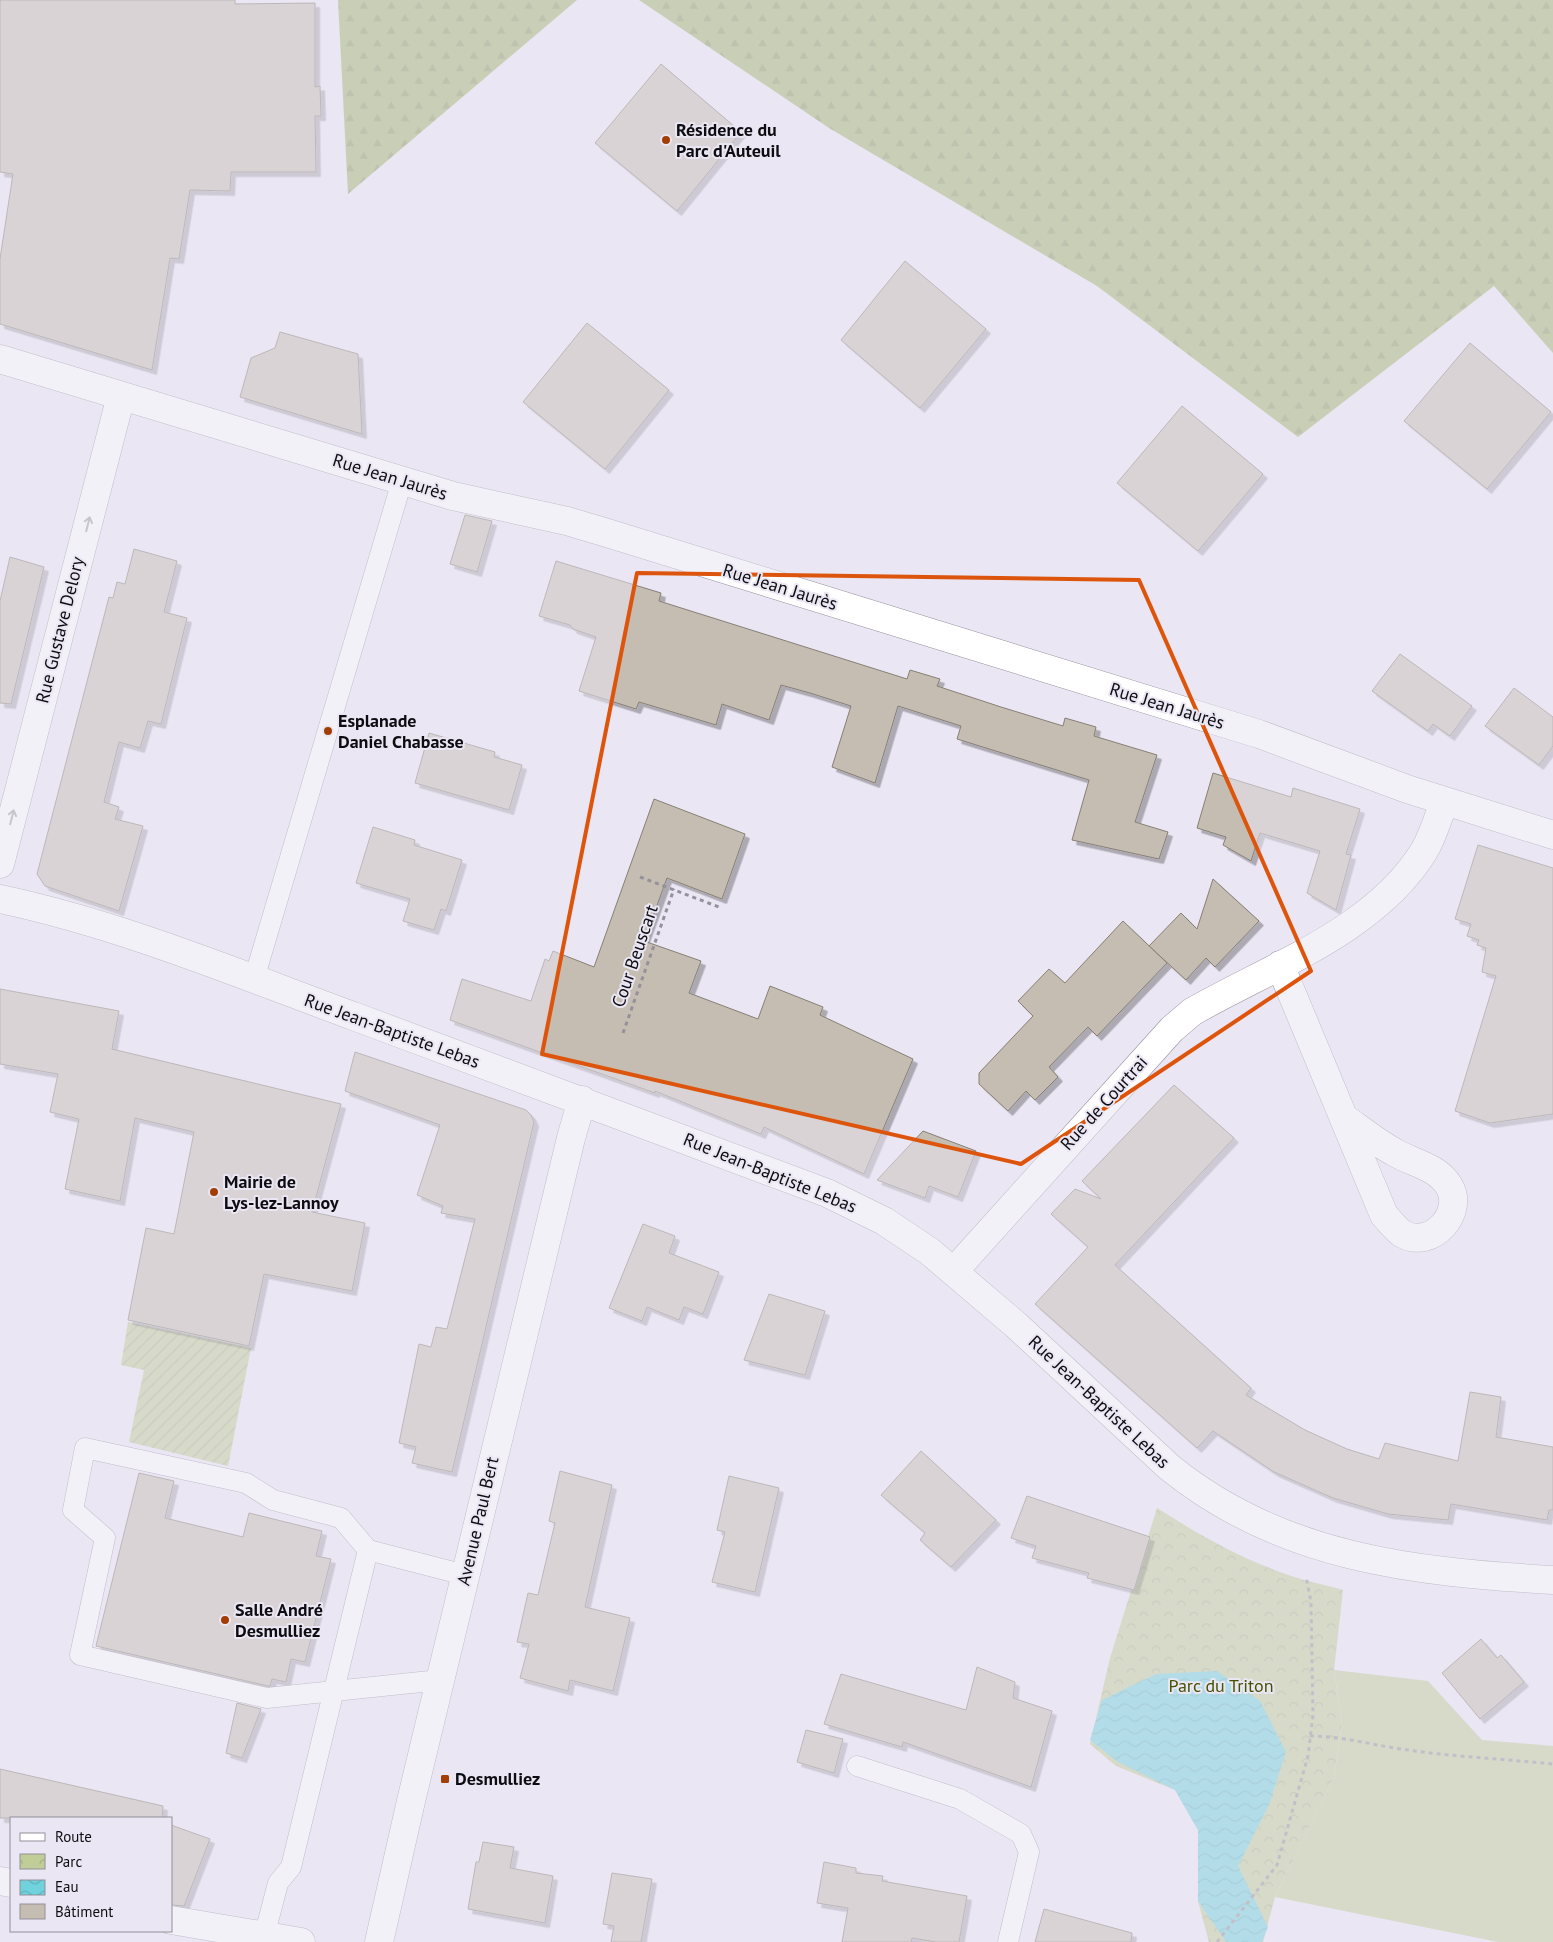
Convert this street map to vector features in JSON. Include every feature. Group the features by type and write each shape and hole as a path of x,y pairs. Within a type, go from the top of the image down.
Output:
{"street":[{"name":"Rue Jean Jaurès","path":"0,358 120,396 485,505 567,522 604,532 1259,734 1444,802 1553,835"},
{"name":"Rue Gustave Delory","path":"0,864 120,396"},
{"name":"Rue de Courtrai","path":"954,1271 1172,1029 1192,1012 1344,929 1395,888 1425,850 1444,802"},
{"name":"Rue Jean-Baptiste Lebas","path":"0,899 116,930 254,979 827,1193 876,1217 908,1236 954,1271 1191,1485 1230,1509 1298,1539 1352,1556 1409,1567 1553,1580"},
{"path":"1280,965 1343,1117 1384,1215 1403,1234 1418,1239 1438,1231 1452,1210 1454,1202 1452,1191 1442,1178 1425,1166 1394,1153 1343,1117"},
{"name":"Avenue Paul Bert","path":"378,1942 568,1147 582,1100"},
{"path":"172,1920 301,1942"}],"lane":[{"path":"254,979 402,481"},
{"path":"440,1680 267,1698 80,1655 105,1538 73,1510 85,1448 246,1483 273,1500 341,1518 368,1550 465,1575"},
{"path":"264,1937 278,1883 291,1867 368,1550"},
{"path":"857,1766 960,1799 1021,1834 1029,1852 1008,1942"}],"path":[{"name":"Cour Beuscart","path":"640,877 719,907"},
{"name":"Cour Beuscart","path":"623,1033 674,889"},
{"path":"1217,1942 1277,1865 1308,1756 1313,1715 1311,1602 1298,1539"},
{"path":"1310,1736 1331,1736 1378,1746 1432,1753 1553,1764"}],"highlighted area":[{"path":"637,573 1139,580 1311,971 1021,1164 542,1054"}],"green space":[{"path":"338,0 577,0 348,194"},
{"path":"639,0 1553,0 1553,353 1494,286 1298,437 1097,286 829,128"},
{"path":"128,1322 251,1348 228,1466 129,1442 144,1370 121,1365"},
{"name":"Parc du Triton","path":"1157,1508 1201,1535 1248,1559 1303,1580 1343,1590 1334,1670 1342,1724 1334,1777 1275,1897 1263,1942 1209,1942 1198,1901 1198,1830 1175,1790 1116,1766 1090,1744 1110,1658"},
{"path":"1334,1670 1428,1681 1482,1740 1553,1746 1553,1942 1498,1942 1275,1897 1334,1777 1342,1724"}],"water":[{"path":"1217,1671 1260,1701 1286,1752 1269,1805 1238,1866 1268,1927 1262,1942 1226,1942 1198,1901 1198,1830 1175,1790 1118,1762 1090,1740 1102,1700 1156,1674"}],"building":[{"path":"0,0 235,0 235,4 315,3 315,87 320,86 321,116 315,116 316,172 231,172 230,191 190,190 179,259 170,258 152,370 0,324 0,259 13,174 0,172"},
{"name":"Résidence du Parc d'Auteuil","path":"661,64 741,132 677,211 595,143"},
{"path":"905,261 986,329 920,408 841,340"},
{"path":"587,323 669,390 605,469 523,402"},
{"path":"280,332 358,354 362,434 240,397 251,358 275,348"},
{"path":"1470,343 1551,412 1487,489 1404,421"},
{"path":"1182,406 1263,474 1198,551 1117,483"},
{"path":"465,515 492,521 477,572 450,564"},
{"path":"134,549 177,561 164,612 187,618 161,724 148,721 140,748 119,742 104,802 119,807 115,819 143,826 119,911 45,886 37,874 109,597 113,598 117,582 125,584"},
{"path":"10,557 44,567 11,704 0,703 0,601"},
{"path":"556,561 661,593 659,601 907,679 910,670 940,679 937,686 1063,726 1065,718 1096,727 1094,736 1157,755 1135,822 1168,832 1159,859 1072,840 1089,780 957,739 961,726 898,706 875,783 832,767 851,706 810,693 781,685 769,720 722,704 716,725 639,702 636,709 579,691 596,637 573,629 570,625 539,616"},
{"path":"1400,654 1472,706 1450,736 1433,724 1428,731 1372,691"},
{"path":"1514,688 1553,717 1553,746 1539,765 1485,726"},
{"path":"429,733 495,752 494,757 522,765 509,810 415,783"},
{"path":"1213,773 1291,797 1293,788 1360,809 1346,854 1351,855 1336,910 1307,893 1320,851 1260,833 1251,861 1223,845 1226,837 1197,828"},
{"path":"654,799 745,834 722,899 667,878 644,941 701,961 689,993 758,1019 770,986 823,1007 820,1015 913,1059 864,1174 764,1127 761,1134 655,1091 655,1093 450,1020 462,979 531,1001 545,959 549,961 553,951 594,967"},
{"path":"373,827 415,840 414,845 462,860 446,911 441,909 434,930 403,921 410,899 356,883"},
{"path":"1478,845 1553,868 1553,1114 1490,1123 1455,1111 1496,976 1482,972 1486,948 1477,945 1479,940 1467,936 1471,924 1455,919"},
{"path":"1213,879 1259,921 1215,967 1206,958 1186,980 1149,946 1181,913 1197,929"},
{"path":"1123,921 1167,963 1097,1036 1088,1027 1049,1067 1058,1077 1035,1100 1026,1091 1008,1111 979,1084 979,1073 1033,1016 1018,1001 1049,969 1065,983"},
{"path":"0,989 119,1011 112,1049 341,1104 312,1212 365,1223 352,1291 264,1274 249,1346 128,1320 146,1228 174,1234 194,1132 135,1118 120,1201 65,1189 79,1119 50,1112 58,1074 0,1064"},
{"path":"355,1052 526,1110 534,1122 452,1472 412,1463 416,1447 399,1443 419,1344 431,1347 436,1327 447,1329 475,1219 441,1213 443,1206 417,1195 440,1125 345,1091"},
{"path":"1174,1085 1234,1138 1115,1265 1251,1388 1246,1395 1305,1430 1347,1449 1379,1459 1385,1443 1458,1461 1470,1392 1501,1397 1496,1437 1553,1447 1553,1510 1549,1510 1547,1520 1451,1504 1448,1520 1388,1514 1333,1498 1274,1472 1213,1431 1197,1448 1035,1304 1088,1247 1051,1214 1075,1189 1101,1199 1082,1181"},
{"path":"923,1131 976,1151 958,1197 929,1186 925,1198 877,1180"},
{"path":"643,1224 675,1236 669,1253 719,1272 703,1314 684,1307 679,1320 647,1307 642,1321 609,1308"},
{"path":"769,1294 825,1311 805,1375 744,1360"},
{"path":"921,1451 996,1520 951,1567 920,1540 925,1533 881,1495"},
{"path":"560,1471 612,1485 585,1607 630,1618 613,1691 570,1680 568,1691 520,1678 529,1644 517,1642 528,1593 538,1595 555,1523 549,1521"},
{"path":"139,1473 174,1481 165,1518 243,1537 249,1513 322,1531 316,1556 331,1559 305,1662 291,1659 286,1682 272,1679 270,1686 268,1686 96,1646"},
{"path":"729,1476 779,1488 755,1592 712,1582 725,1532 717,1530"},
{"path":"1027,1496 1150,1537 1134,1590 1087,1578 1089,1573 1032,1558 1036,1546 1011,1538"},
{"path":"1481,1639 1497,1658 1501,1655 1524,1682 1480,1719 1442,1673"},
{"path":"977,1667 1015,1682 1013,1698 1052,1711 1031,1787 903,1742 902,1747 824,1724 841,1674 966,1710"},
{"path":"237,1703 261,1709 242,1758 226,1753"},
{"path":"806,1730 843,1739 834,1773 797,1762"},
{"path":"0,1769 163,1806 162,1817 0,1818"},
{"path":"172,1825 210,1839 184,1906 172,1905"},
{"path":"483,1842 514,1847 510,1868 553,1876 545,1923 468,1909 476,1862 479,1862"},
{"path":"824,1862 856,1868 856,1873 883,1876 882,1881 967,1896 959,1942 936,1942 912,1938 911,1942 842,1942 848,1908 817,1903"},
{"path":"612,1873 652,1879 641,1942 611,1942 614,1926 603,1924"},
{"path":"1044,1909 1132,1933 1131,1942 1035,1942"}],"place":[{"name":"Résidence du Parc d'Auteuil","path":"666,140"},
{"name":"Esplanade Daniel Chabasse","path":"328,731"},
{"name":"Mairie de Lys-lez-Lannoy","path":"214,1192"},
{"name":"Salle André Desmulliez","path":"225,1620"},
{"name":"Desmulliez","path":"445,1779"}]}
